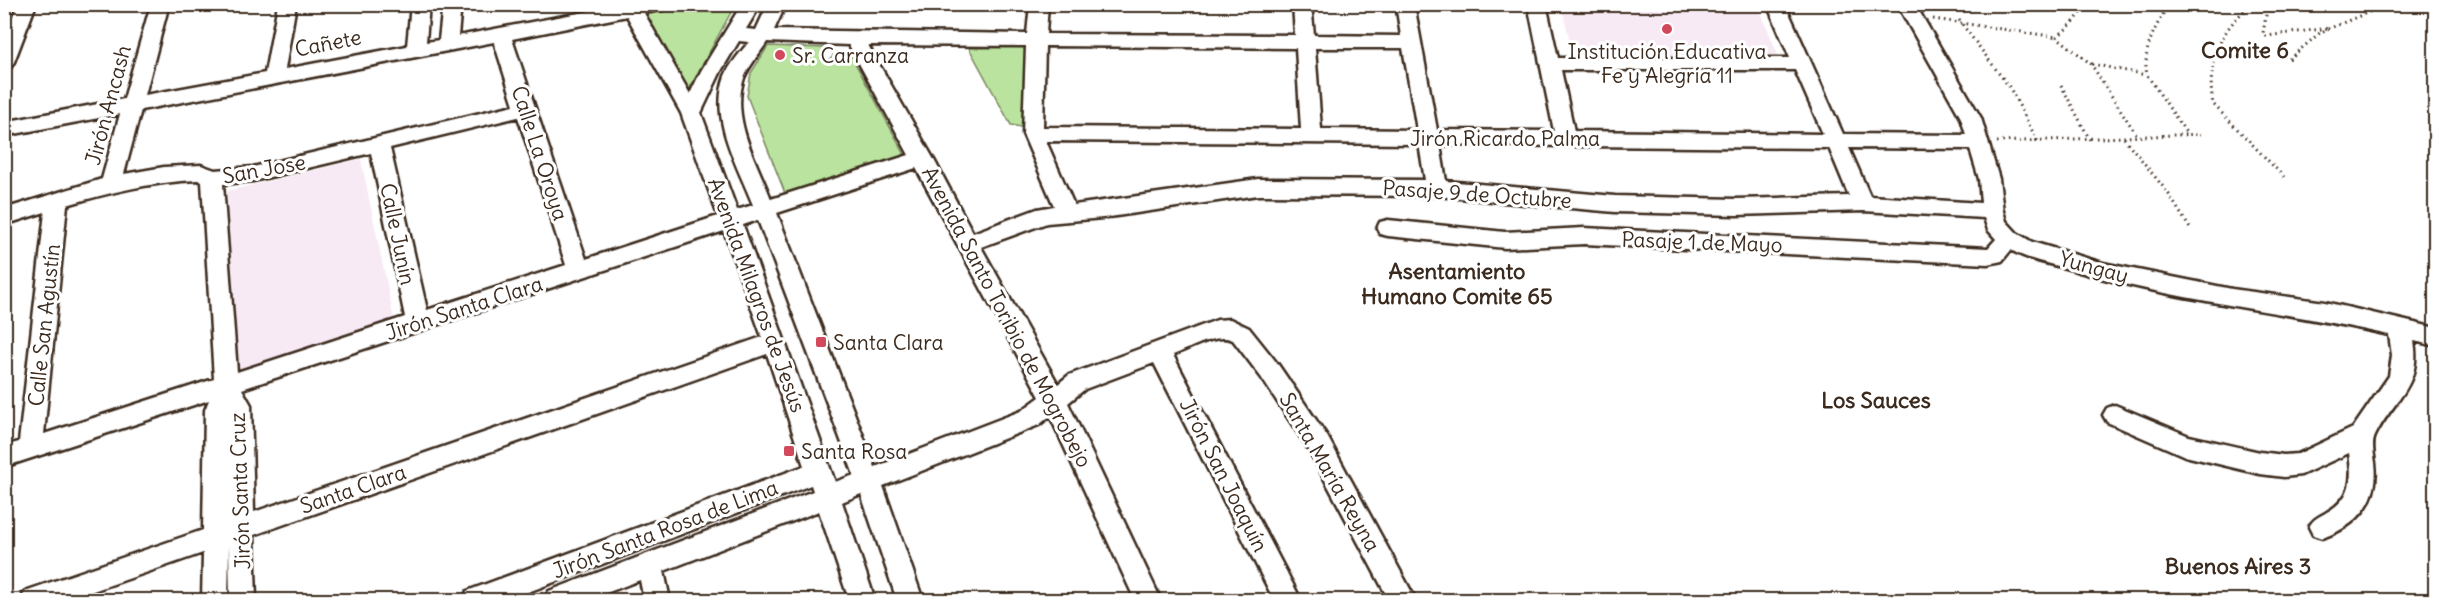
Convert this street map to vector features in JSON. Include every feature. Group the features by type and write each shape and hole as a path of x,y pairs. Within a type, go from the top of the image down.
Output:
{"street":[{"path":"4,62 27,4"},
{"name":"Jirón Ancash","path":"111,184 160,4"},
{"path":"274,78 287,4"},
{"path":"416,51 420,4"},
{"path":"448,45 452,4"},
{"name":"Cañete","path":"4,129 501,35 583,12 633,10 661,4"},
{"path":"696,103 752,4"},
{"path":"762,36 777,4"},
{"path":"1039,4 1033,134 1067,213"},
{"path":"1302,4 1312,137"},
{"path":"1405,4 1437,188"},
{"path":"1537,4 1566,138"},
{"path":"1776,4 1863,204"},
{"name":"Avenida Milagros de Jesús","path":"633,10 696,103 731,222 775,342 862,600"},
{"path":"1910,11 1971,118 1989,178 1992,211 1996,224 2009,239"},
{"name":"Calle La Oroya","path":"501,35 579,271"},
{"path":"735,35 855,39 1412,42"},
{"name":"Avenida Milagros de Jesús","path":"762,36 735,76 730,101 731,121 869,482 910,600"},
{"name":"Avenida Santo Toribio de Mogrobejo","path":"855,39 970,243 1054,399 1149,600"},
{"path":"1550,64 1802,64"},
{"name":"San Jose","path":"4,216 111,184 184,171 201,172 212,178 254,174 525,109"},
{"name":"Jirón Ricardo Palma","path":"1033,134 1978,142"},
{"name":"Calle Junín","path":"379,145 418,323"},
{"name":"Jirón Santa Clara","path":"4,457 923,158"},
{"name":"Jirón Santa Cruz","path":"212,178 227,385 238,405 243,600"},
{"name":"Pasaje 9 de Octubre","path":"970,243 1045,215 1103,210 1191,195 1258,187 1437,188 1616,204 1736,207 1863,204 1992,211"},
{"name":"Calle San Agustín","path":"30,449 57,201"},
{"name":"Pasaje 1 de Mayo","path":"1388,228 1505,240 1584,236 1988,256 1994,255 2009,239"},
{"name":"Yungay","path":"2009,239 2025,248 2103,271 2232,298 2325,311 2436,337"},
{"name":"Santa María Reyna","path":"828,497 1030,418 1077,382 1217,329 1230,328 1241,334 1269,370 1318,443 1403,600"},
{"path":"2322,527 2348,514 2361,497 2364,478 2361,447 2363,435 2384,405 2404,368 2405,350 2399,328"},
{"name":"Santa Clara","path":"34,600 775,342"},
{"name":"Jirón San Joaquín","path":"1159,350 1288,600"},
{"name":"Jirón Santa Cruz","path":"215,600 217,410 227,385"},
{"path":"2115,415 2185,446 2250,462 2284,466 2301,464 2363,435"},
{"name":"Jirón Santa Rosa de Lima","path":"476,600 819,471"},
{"name":"Jirón Santa Rosa de Lima","path":"558,600 828,497"},
{"path":"651,565 657,600"}],"path":[{"path":"2057,37 2073,23 2088,4"},
{"path":"2169,4 2154,31 2144,64 2147,75 2187,135"},
{"path":"2268,4 2263,33 2266,36 2331,28"},
{"path":"2289,59 2315,36 2388,4"},
{"path":"2250,5 2236,16 2220,43 2212,68 2209,90 2213,104 2284,177"},
{"path":"1910,11 2023,33 2057,37 2091,64 2138,137"},
{"path":"1959,20 2010,88 2038,142"},
{"path":"2091,64 2147,75"},
{"path":"2061,85 2090,140"},
{"path":"1978,142 2038,142 2201,134"},
{"path":"2124,138 2168,193 2191,230"}],"shaded area":[{"name":"Institución Educativa Fe y Alegría 11","path":"1561,5 1758,5 1778,55 1573,54"},
{"path":"361,159 394,319 235,375 227,191"}],"green space":[{"path":"698,5 735,5 688,91 645,15"},
{"path":"768,46 825,48 825,61 833,55 849,52 905,155 785,193 747,96 751,73"},
{"path":"1026,47 1025,128 1011,125 969,48"}],"place":[{"name":"Institución Educativa Fe y Alegría 11","path":"1667,29"},
{"name":"Sr. Carranza","path":"780,55"},
{"name":"Santa Clara","path":"821,342"},
{"name":"Santa Rosa","path":"789,451"}],"district":[{"name":"Comite 6","path":"2245,50"},
{"name":"Asentamiento Humano Comite 65","path":"1457,284"},
{"name":"Los Sauces","path":"1876,400"},
{"name":"Buenos Aires 3","path":"2238,566"}]}
